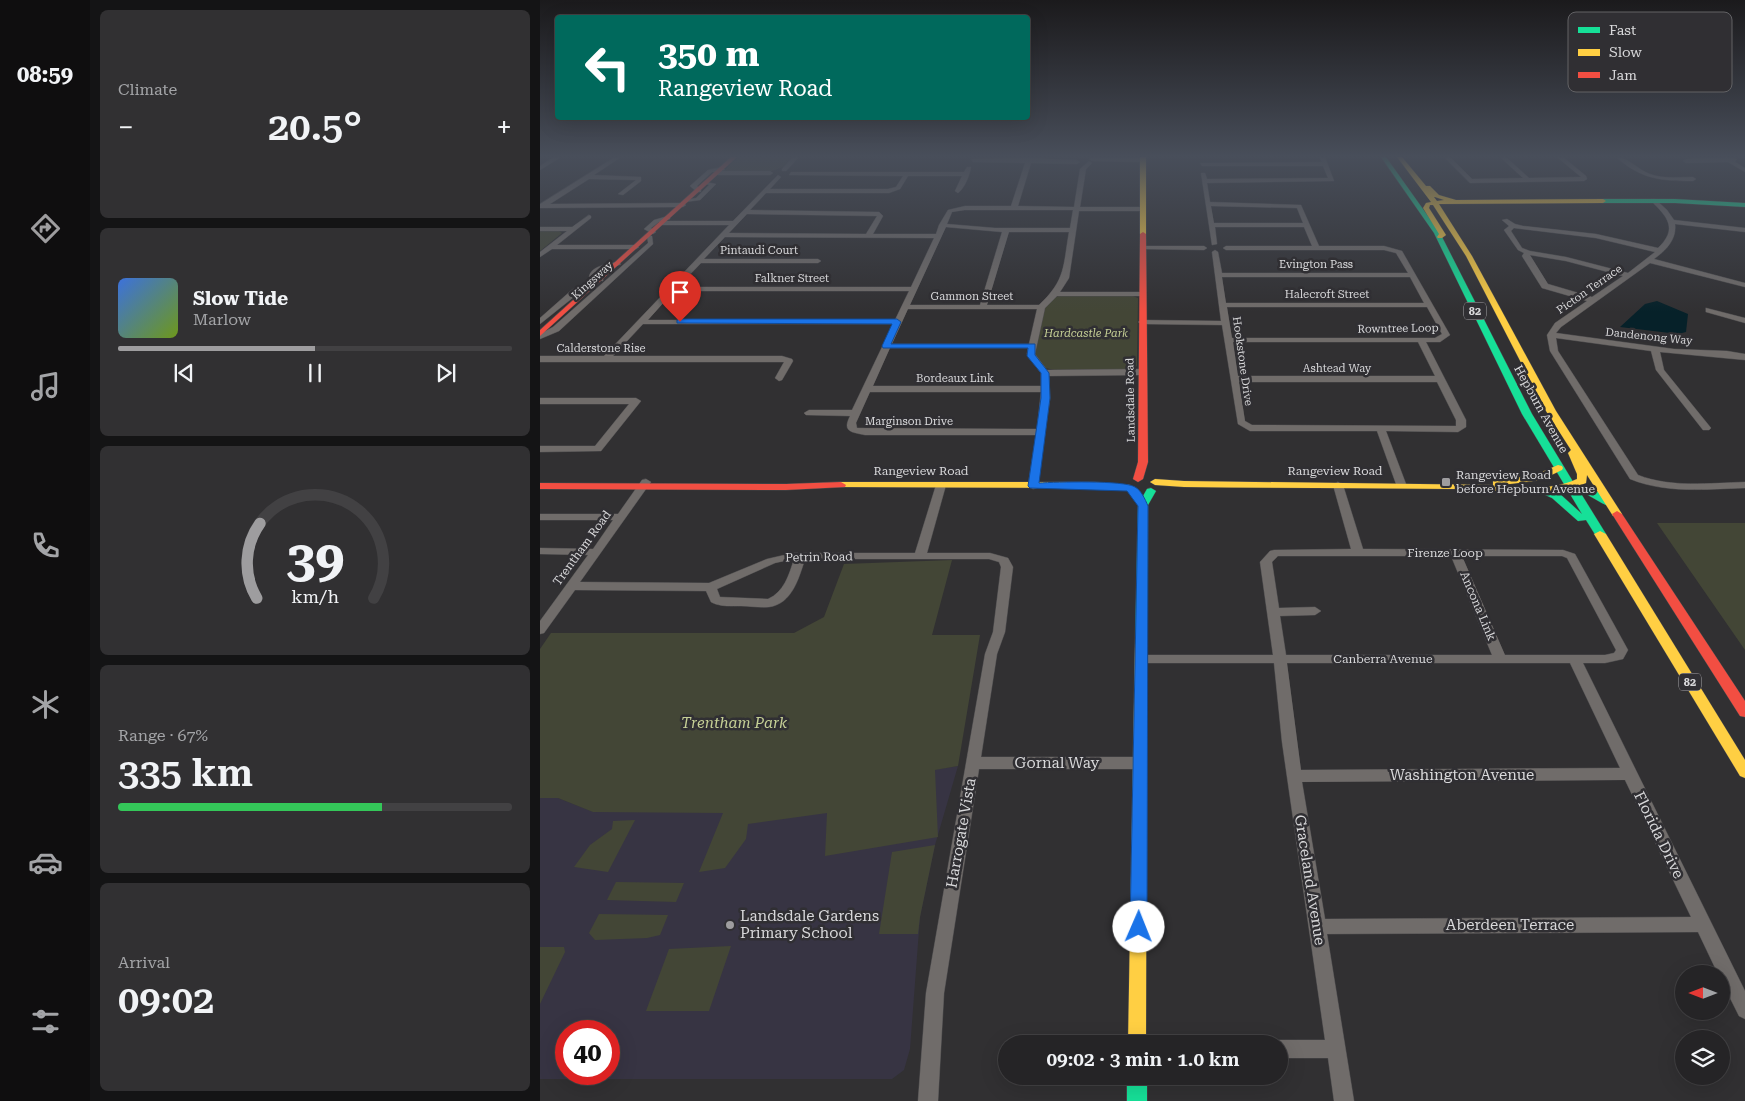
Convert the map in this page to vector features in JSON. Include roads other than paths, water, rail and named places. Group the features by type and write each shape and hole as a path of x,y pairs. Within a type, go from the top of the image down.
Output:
{"street":[{"name":"Kingsway","path":"540,336 679,208"},
{"path":"606,359 748,208"},
{"name":"Marginson Drive","path":"1003,208 954,210 948,212 855,413 851,427 859,432 1041,432"},
{"path":"1033,486 1046,398 1044,389 1045,373 1031,356 1032,346 1041,307 1055,294 1066,275 1076,208"},
{"name":"Marginson Drive","path":"1101,208 1143,209"},
{"name":"Hookstone Drive","path":"1209,208 1241,422 1250,428 1452,430 1461,427 1461,420 1440,379"},
{"path":"1300,208 1316,248"},
{"name":"Hepburn Avenue","path":"1421,208 1440,237 1511,386 1558,468 1745,772"},
{"path":"1426,208 1443,235 1440,237"},
{"name":"Hepburn Avenue","path":"1439,208 1469,256 1535,383 1559,424 1745,712"},
{"path":"1661,208 1671,222 1742,230 1745,237"},
{"name":"Landsdale Road","path":"1143,209 1143,462 1153,486"},
{"path":"745,212 879,214 880,216 869,235"},
{"path":"540,255 588,217"},
{"path":"1505,220 1513,226 1590,232 1660,251"},
{"path":"665,221 734,223"},
{"name":"Picton Terrace","path":"1551,336 1558,325 1660,251 1672,237 1671,222"},
{"path":"942,225 1006,230 1073,230"},
{"path":"1212,225 1307,225"},
{"path":"1513,226 1507,230 1520,248 1528,253 1566,259 1628,275"},
{"path":"540,229 573,229"},
{"path":"983,307 1006,230"},
{"name":"Kingsway","path":"540,336 556,329 651,243 651,234"},
{"path":"723,235 937,236"},
{"path":"550,247 636,247"},
{"path":"1143,248 1215,248"},
{"name":"Rowntree Loop","path":"1215,248 1223,250 1226,248 1395,249 1401,252 1446,335 1441,339 1421,340 1229,340"},
{"path":"1528,253 1527,259 1545,286 1594,300"},
{"path":"1648,260 1745,285"},
{"name":"Pintaudi Court","path":"699,261 818,261"},
{"name":"Evington Pass","path":"1219,275 1413,275"},
{"name":"Kingsway","path":"540,322 577,290 597,283"},
{"name":"Falkner Street","path":"672,289 912,289"},
{"path":"1055,294 1142,294"},
{"name":"Halecroft Street","path":"1223,305 1430,305"},
{"name":"Gammon Street","path":"904,307 1041,307"},
{"path":"1708,310 1745,321"},
{"path":"641,322 897,322"},
{"path":"1142,322 1226,322"},
{"path":"1551,336 1554,352 1634,477 1641,481 1659,485 1745,485"},
{"name":"Dandenong Way","path":"1551,336 1655,349 1745,357"},
{"path":"1421,340 1440,379"},
{"path":"886,346 1032,346"},
{"path":"1655,349 1660,370 1706,428"},
{"name":"Calderstone Rise","path":"540,359 782,359 789,361 779,378"},
{"path":"1045,373 1142,372"},
{"name":"Ashtead Way","path":"1235,379 1440,379"},
{"name":"Bordeaux Link","path":"867,389 1044,389"},
{"path":"540,401 636,401 598,449 540,449"},
{"path":"809,413 855,413"},
{"path":"1559,424 1582,474 1581,482 1569,486"},
{"path":"1381,430 1401,484"},
{"name":"Landsdale Road","path":"1134,484 1143,462"},
{"path":"1491,484 1549,475 1558,468"},
{"name":"Rangeview Road","path":"1153,486 1184,484 1554,483 1591,492 1609,503"},
{"name":"Rangeview Road","path":"540,484 786,487 809,484 1033,486 1134,484"},
{"name":"Trentham Road","path":"542,624 645,484"},
{"path":"1134,484 1143,493 1153,486"},
{"path":"1134,484 1143,506 1137,1035"},
{"name":"Rangeview Road","path":"1491,484 1537,489 1558,489 1569,486"},
{"path":"920,556 941,485"},
{"path":"1338,485 1358,552"},
{"path":"1143,506 1153,486"},
{"path":"1537,489 1548,492 1570,506 1612,554"},
{"path":"540,517 622,517"},
{"path":"540,551 596,552"},
{"name":"Firenze Loop","path":"1279,659 1266,562 1274,553 1563,553 1571,556 1620,642 1622,650"},
{"name":"Ancona Link","path":"1455,553 1500,658"},
{"path":"710,586 715,599 720,602 769,603 776,601 788,589 801,556"},
{"name":"Petrin Road","path":"571,586 710,586 720,584 774,559 801,556 990,556 1004,560 1007,567"},
{"name":"Harrogate Vista","path":"928,1101 935,993 991,654 999,632 1007,567"},
{"path":"1273,612 1315,611"},
{"name":"Canberra Avenue","path":"1142,659 1574,659 1612,658 1618,656 1622,650"},
{"name":"Graceland Avenue","path":"1279,659 1286,700 1289,742 1344,1101"},
{"name":"Florida Drive","path":"1574,659 1745,1010"},
{"name":"Gornal Way","path":"974,764 1140,763"},
{"name":"Washington Avenue","path":"1295,776 1630,774"},
{"name":"Aberdeen Terrace","path":"1318,927 1702,924"},
{"path":"1288,1049 1336,1049"},
{"path":"1137,1085 1137,1101"}],"water":[{"path":"1657,301 1688,314 1686,332 1678,334 1620,327 1645,304"}],"place":[{"name":"Rangeview Road before Hepburn Avenue","path":"1446,482"},
{"name":"Landsdale Gardens Primary School","path":"730,925"}],"park label":[{"name":"Hardcastle Park","path":"1086,333"},
{"name":"Trentham Park","path":"734,723"}]}
